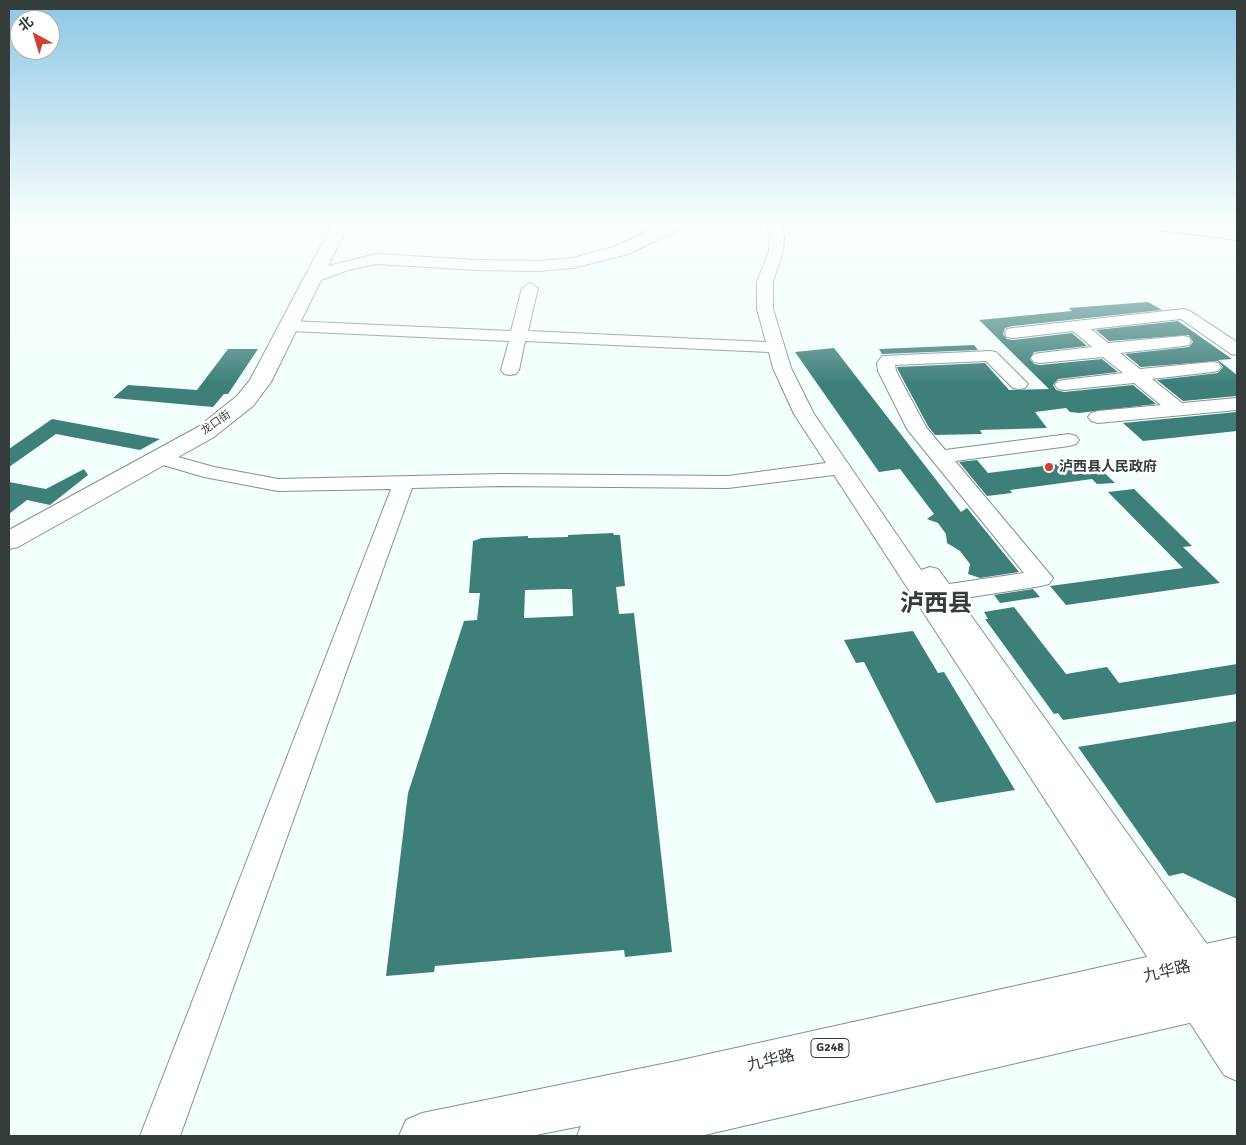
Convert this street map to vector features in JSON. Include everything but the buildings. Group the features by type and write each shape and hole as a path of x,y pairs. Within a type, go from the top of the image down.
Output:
{"main road":[{"name":"龙口街","path":"11,539 206,432 245,401 260,382 290,326 313,277"},
{"name":"九华路","path":"422,1136 677,1083 1215,985"},
{"path":"600,1136 1215,985"}],"street":[{"path":"767,276 764,291 774,347 804,414 839,468 1215,985"},
{"path":"779,276 776,292 782,328 796,368 819,413 834,438 1215,985 1237,1062"},
{"path":"510,370 530,288"},
{"path":"1013,333 1184,314 1237,350"},
{"path":"290,326 774,347"},
{"path":"1076,326 1176,409"},
{"path":"1040,358 1183,342"},
{"path":"1019,384 990,356 888,360 886,368 917,430 940,457 1069,440"},
{"path":"1064,385 1212,367"},
{"path":"1098,417 1237,404"},
{"path":"160,458 210,473 278,484 501,480 728,482 839,468"},
{"path":"160,1136 404,482"}],"lane":[{"path":"940,457 1040,578 942,593"}],"place":[{"name":"泸西县人民政府","path":"1049,467"}],"district":[{"name":"泸西县","path":"936,605"}]}
